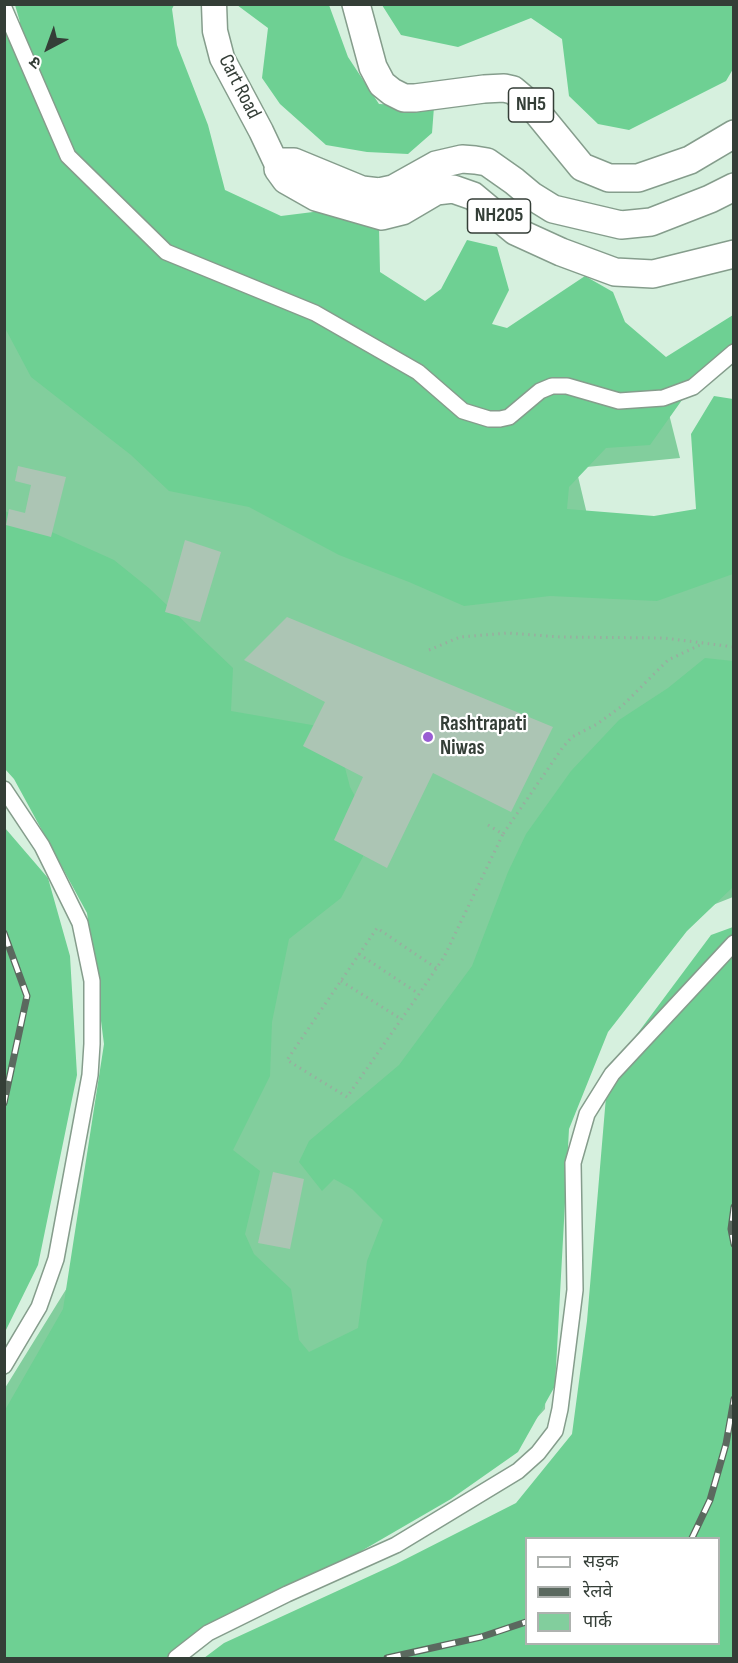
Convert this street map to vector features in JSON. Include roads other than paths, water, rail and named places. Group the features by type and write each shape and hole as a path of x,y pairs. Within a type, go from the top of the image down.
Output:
{"highway":[{"name":"NH5","path":"356,4 373,67 382,84 392,92 404,98 415,98 484,89 513,90 532,106 582,167 609,178 638,178 690,160 734,134"},
{"name":"NH205","path":"734,187 651,222 621,225 553,209 487,162 462,159 436,165 393,189 379,192 362,190 294,162 283,162 278,167 280,174 286,180 316,197 382,216 402,211 436,191 453,189 473,196 515,231 561,252 615,272 653,274 734,254"}],"main road":[{"name":"Cart Road","path":"214,4 215,31 222,58 278,167"}],"street":[{"path":"4,8 68,156 166,252 315,313 418,372 463,411 489,419 509,417 540,391 552,386 567,386 619,401 663,398 693,387 734,352"},
{"path":"4,789 42,846 80,923 92,981 92,1044 90,1075 56,1259 39,1307 4,1366"},
{"path":"176,1659 208,1633 287,1594 396,1545 518,1471 538,1453 555,1431 560,1409 575,1290 573,1163 587,1114 612,1074 734,943"}],"railway":[{"path":"4,933 27,996 4,1103"},
{"path":"734,1207 731,1229 734,1244"},
{"path":"692,1537 710,1500 726,1444 734,1399"},
{"path":"387,1658 481,1637 525,1622"}],"place":[{"name":"Rashtrapati Niwas","path":"428,737"}]}
